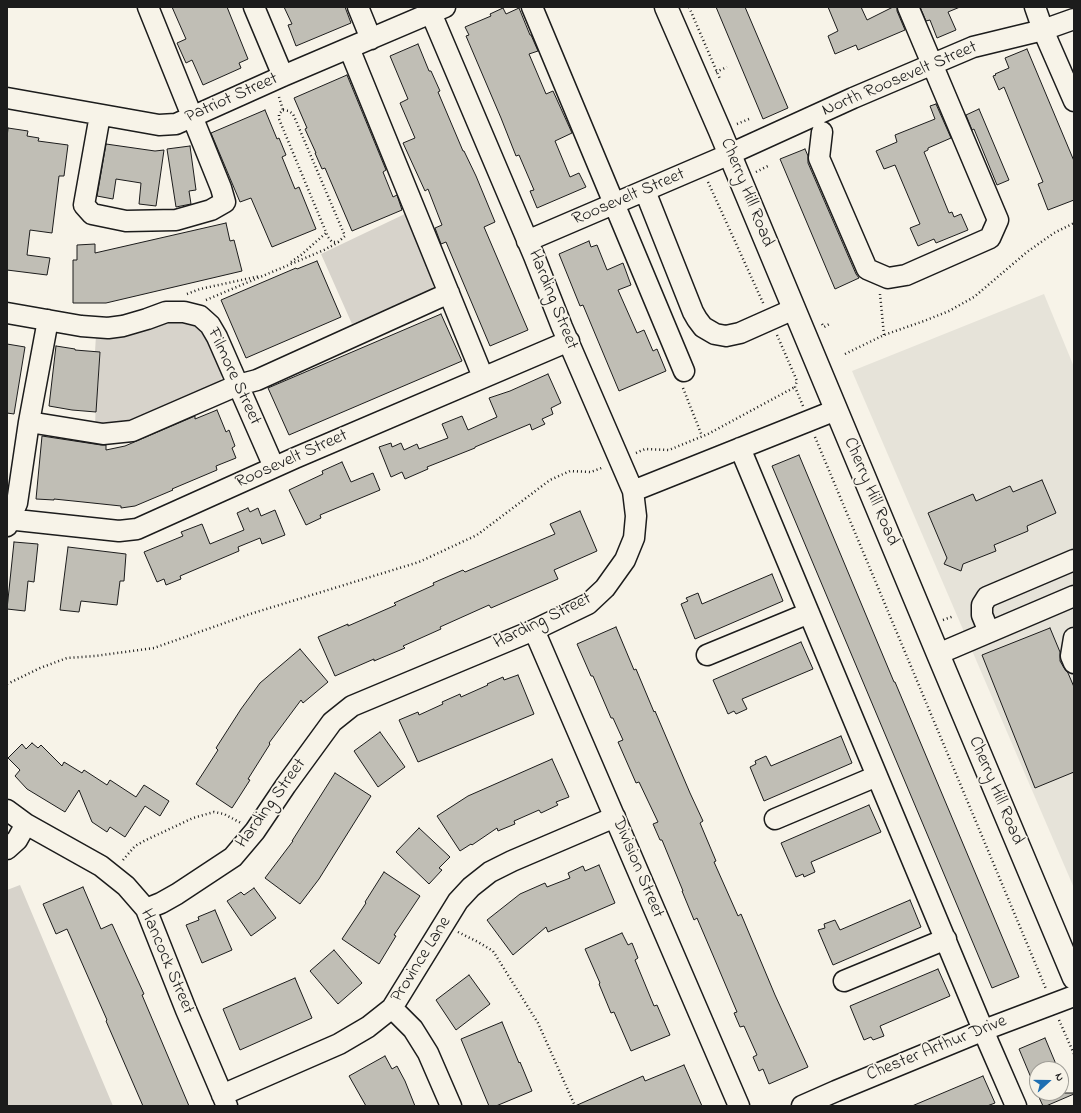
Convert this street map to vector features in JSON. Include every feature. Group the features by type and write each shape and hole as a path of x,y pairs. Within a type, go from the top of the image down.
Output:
{"main road":[{"name":"Cherry Hill Road","path":"666,7 730,154 1074,978"}],"street":[{"path":"100,115 84,205 92,214 126,221 176,220 211,210 225,202 221,188 148,7"},
{"path":"254,7 283,76"},
{"path":"358,7 371,39"},
{"path":"532,7 684,371"},
{"path":"822,132 819,158 867,269 888,278 906,275 990,238 998,220 908,7"},
{"path":"1034,7 1074,101"},
{"name":"Patriot Street","path":"7,98 159,125 176,124 283,76 438,10"},
{"name":"Harding Street","path":"146,909 177,894 233,857 255,831 286,785 332,722 352,706 534,630 588,604 605,588 625,560 634,538 636,516 633,491 527,241 438,10"},
{"name":"North Roosevelt Street","path":"730,154 853,98 973,47 1043,30 1074,19"},
{"path":"349,48 483,378"},
{"name":"Roosevelt Street","path":"527,241 730,154"},
{"path":"645,191 693,312 703,327 715,334 726,336 740,333 794,309"},
{"path":"28,422 103,434 132,431 238,385 257,380 449,293"},
{"name":"Filmore Street","path":"7,313 81,326 108,328 123,326 166,312 184,312 200,316 210,325 217,337 274,467"},
{"path":"8,521 17,502 28,422 48,320"},
{"name":"Roosevelt Street","path":"8,521 119,531 136,529 274,467 569,341"},
{"path":"633,491 836,410"},
{"path":"740,448 1016,1106"},
{"path":"989,632 982,615 982,605 987,597 1074,560"},
{"path":"938,654 1074,596"},
{"path":"707,655 809,613"},
{"name":"Division Street","path":"534,630 739,1106"},
{"path":"1074,638 1071,656 1074,663"},
{"path":"775,819 877,776"},
{"name":"Hancock Street","path":"7,810 26,824 101,866 126,886 146,909 186,1010 225,1101"},
{"name":"Province Lane","path":"225,1101 339,1044 368,1027 392,1008 458,901 471,887 490,872 512,861 615,818"},
{"path":"7,849 17,840 26,824"},
{"path":"844,981 946,939"},
{"name":"Chester Arthur Drive","path":"802,1106 984,1030 1074,996"},
{"path":"392,1008 413,1029 428,1053 451,1106"}],"path":[{"path":"689,7 722,85"},
{"path":"716,72 727,67"},
{"path":"279,97 283,110"},
{"path":"283,110 279,114 278,119 328,238 332,242 338,242"},
{"path":"206,301 324,250 345,236 293,114 289,111 283,110"},
{"path":"736,117 739,124"},
{"path":"733,126 750,119"},
{"path":"754,173 768,166"},
{"path":"701,167 797,381 795,387 808,420 1074,1054"},
{"path":"845,354 884,335 949,311 974,298 1027,252 1054,233 1074,223"},
{"path":"285,266 301,255 326,233"},
{"path":"187,295 200,289 266,274"},
{"path":"879,287 884,335"},
{"path":"684,371 681,373 684,380 680,381 702,436"},
{"path":"7,684 40,668 67,658 95,656 154,648 250,614 419,562 477,535 550,480 570,471 591,472 645,449 669,450 702,436 795,387"},
{"path":"943,620 954,616"},
{"path":"123,860 135,846 193,818 214,812 224,814 241,823"},
{"path":"458,932 493,951 538,1023 575,1106"}],"shaded area":[{"path":"409,212 435,282 432,289 352,324 321,254"},
{"path":"1044,294 1074,367 1074,888 852,371"},
{"path":"185,320 195,325 207,339 221,371 221,382 139,420 95,428 100,352 95,352 96,335 159,322"},
{"path":"20,885 113,1106 7,1106 7,890"}],"building":[{"path":"172,7 227,7 248,59 239,63 241,68 203,85 192,60 186,63 177,43 186,39"},
{"path":"284,7 345,7 351,23 296,46 288,25 292,24"},
{"path":"716,7 745,7 788,108 763,119"},
{"path":"828,7 861,7 867,20 893,7 897,7 897,11 905,30 858,50 856,45 835,54 828,36 838,31"},
{"path":"920,7 960,7 948,12 956,30 937,38 930,20 926,21"},
{"path":"503,8 506,14 519,8 538,51 529,54 546,94 553,91 572,133 555,141 570,177 579,173 586,187 537,208 530,191 534,190 519,155 516,156 466,36 469,35 465,27 491,16 490,14"},
{"path":"418,44 429,71 431,71 440,91 438,92 495,222 484,227 528,330 490,346 446,242 441,244 435,228 442,225 428,189 425,191 403,143 415,138 400,103 408,99 390,56"},
{"path":"1027,49 1074,161 1074,200 1048,210 1038,184 1043,182 1004,87 999,90 993,76 1009,68 1005,58"},
{"path":"347,75 386,170 383,172 393,197 397,195 402,210 352,231 325,168 322,169 315,153 305,129 307,128 294,98"},
{"path":"936,104 951,138 928,148 928,150 924,152 949,213 952,212 954,217 961,214 968,230 936,243 934,239 918,246 910,228 920,224 895,165 884,169 876,151 897,142 895,135 935,119 930,106"},
{"path":"979,109 1009,180 997,185 974,129 972,130 966,115"},
{"path":"265,110 277,139 279,138 286,155 282,157 295,189 299,187 316,229 272,247 251,198 240,202 211,133"},
{"path":"8,128 28,131 27,136 39,138 38,141 68,145 64,176 59,176 52,233 30,230 27,255 50,258 47,275 7,270"},
{"path":"106,144 155,151 164,150 156,206 139,204 141,183 116,179 113,199 97,196"},
{"path":"190,146 196,190 189,191 191,204 176,207 167,149"},
{"path":"805,149 808,156 808,163 859,278 835,289 780,159"},
{"path":"226,223 230,241 234,240 242,271 106,303 73,303 73,260 77,260 77,245 95,244 95,253"},
{"path":"589,241 591,247 597,245 607,270 623,263 631,285 618,290 637,333 644,330 653,351 657,349 666,371 619,391 583,305 580,306 559,254"},
{"path":"317,261 341,317 246,358 221,300 296,268 297,269"},
{"path":"441,314 462,361 289,435 268,388"},
{"path":"7,344 25,347 14,414 7,413"},
{"path":"56,346 75,350 100,352 96,412 49,406"},
{"path":"548,374 561,403 551,408 553,414 542,419 545,424 532,430 530,424 427,467 428,469 405,479 402,472 391,477 379,447 391,443 392,447 401,443 404,450 417,444 419,449 448,438 442,424 462,416 468,430 497,417 489,398 510,391"},
{"path":"217,410 226,432 229,430 235,446 232,448 236,458 216,466 217,470 135,506 121,508 121,506 54,499 36,499 42,436 106,445 106,450 125,446 195,416 195,419"},
{"path":"799,455 1019,977 992,988 772,466"},
{"path":"342,462 351,482 373,473 380,490 320,515 321,518 306,525 289,490 323,474 322,471"},
{"path":"1042,480 1056,513 1027,526 1028,531 994,545 996,551 963,564 961,571 944,564 947,558 928,513 973,494 976,501 1010,486 1013,492"},
{"path":"248,508 250,512 258,508 261,516 275,510 285,535 262,544 260,538 238,547 239,551 180,576 181,579 166,585 164,579 157,582 144,552 183,536 181,532 202,524 210,544 244,530 237,513"},
{"path":"580,511 597,551 554,570 558,579 491,608 489,605 440,627 441,629 403,646 405,648 374,661 374,659 335,676 318,637 348,624 348,626 396,605 394,603 434,585 433,583 463,570 465,572 555,534 550,524"},
{"path":"14,542 38,544 34,582 28,581 25,611 7,609"},
{"path":"68,547 126,554 124,581 120,581 117,605 81,601 79,612 60,610"},
{"path":"772,574 783,601 695,639 681,604 688,601 686,598 698,593 702,604"},
{"path":"616,627 634,670 636,669 654,712 655,711 703,821 700,823 716,861 714,862 738,916 741,914 775,995 808,1067 769,1084 763,1069 759,1071 753,1057 757,1055 744,1026 740,1027 734,1013 737,1012 697,918 694,920 662,840 660,840 653,824 658,822 639,782 636,783 618,742 623,740 613,718 611,718 577,644"},
{"path":"1050,628 1060,652 1060,661 1068,673 1074,687 1074,772 1035,788 982,655"},
{"path":"801,642 813,669 742,699 747,709 736,714 734,711 728,714 713,680"},
{"path":"300,649 328,682 303,703 301,700 269,743 270,744 248,779 250,780 232,808 196,784 218,750 216,748 260,683"},
{"path":"518,675 534,714 418,762 399,720 418,712 419,715 443,704 442,702 460,694 461,697 503,677 504,680"},
{"path":"380,732 405,767 378,787 354,751"},
{"path":"841,736 852,763 764,801 750,767 756,764 755,761 766,756 771,766"},
{"path":"32,743 38,748 41,745 62,766 64,762 82,773 84,770 107,785 110,780 136,797 144,785 169,801 160,816 145,806 125,837 110,827 107,832 92,822 79,790 65,812 27,789 15,776 20,770 8,758 22,744 26,749"},
{"path":"552,759 569,797 556,802 558,805 541,813 539,810 514,821 515,824 498,831 497,828 472,845 471,844 460,851 437,816 468,796"},
{"path":"335,773 371,796 319,879 300,904 265,878 293,841"},
{"path":"869,805 881,832 811,862 815,872 804,877 803,874 796,877 781,843"},
{"path":"419,828 450,857 439,868 442,870 429,884 396,852"},
{"path":"599,865 615,903 548,932 546,927 513,955 487,920 520,894 545,883 547,887 570,878 568,873 583,866 585,871"},
{"path":"384,872 420,896 394,935 396,936 379,964 342,939 366,903 365,902"},
{"path":"83,887 101,929 112,924 144,994 142,995 189,1106 143,1106 67,929 56,934 43,904"},
{"path":"254,888 276,918 251,936 227,901 241,892 244,895"},
{"path":"910,900 921,927 833,965 818,930 825,928 824,924 835,920 840,930"},
{"path":"215,910 232,950 202,963 186,925 199,920 198,917"},
{"path":"622,933 628,945 632,943 638,958 635,960 654,1006 657,1005 670,1035 631,1051 614,1012 611,1013 585,949"},
{"path":"334,950 362,983 338,1004 310,971"},
{"path":"938,969 950,996 880,1026 884,1036 873,1040 871,1037 864,1040 850,1006"},
{"path":"469,975 490,1004 456,1030 436,1000"},
{"path":"295,978 312,1018 240,1050 223,1009"},
{"path":"502,1022 532,1091 496,1106 489,1106 461,1039"},
{"path":"1045,1038 1055,1061 1029,1061 1029,1073 1019,1049"},
{"path":"385,1056 392,1069 397,1066 415,1106 366,1106 349,1076"},
{"path":"684,1065 702,1106 575,1106 643,1076 645,1081"},
{"path":"983,1076 995,1103 987,1106 912,1106"},
{"path":"1069,1093 1074,1094 1069,1096"},
{"path":"1041,1101 1058,1101 1046,1106 1043,1106"}]}
